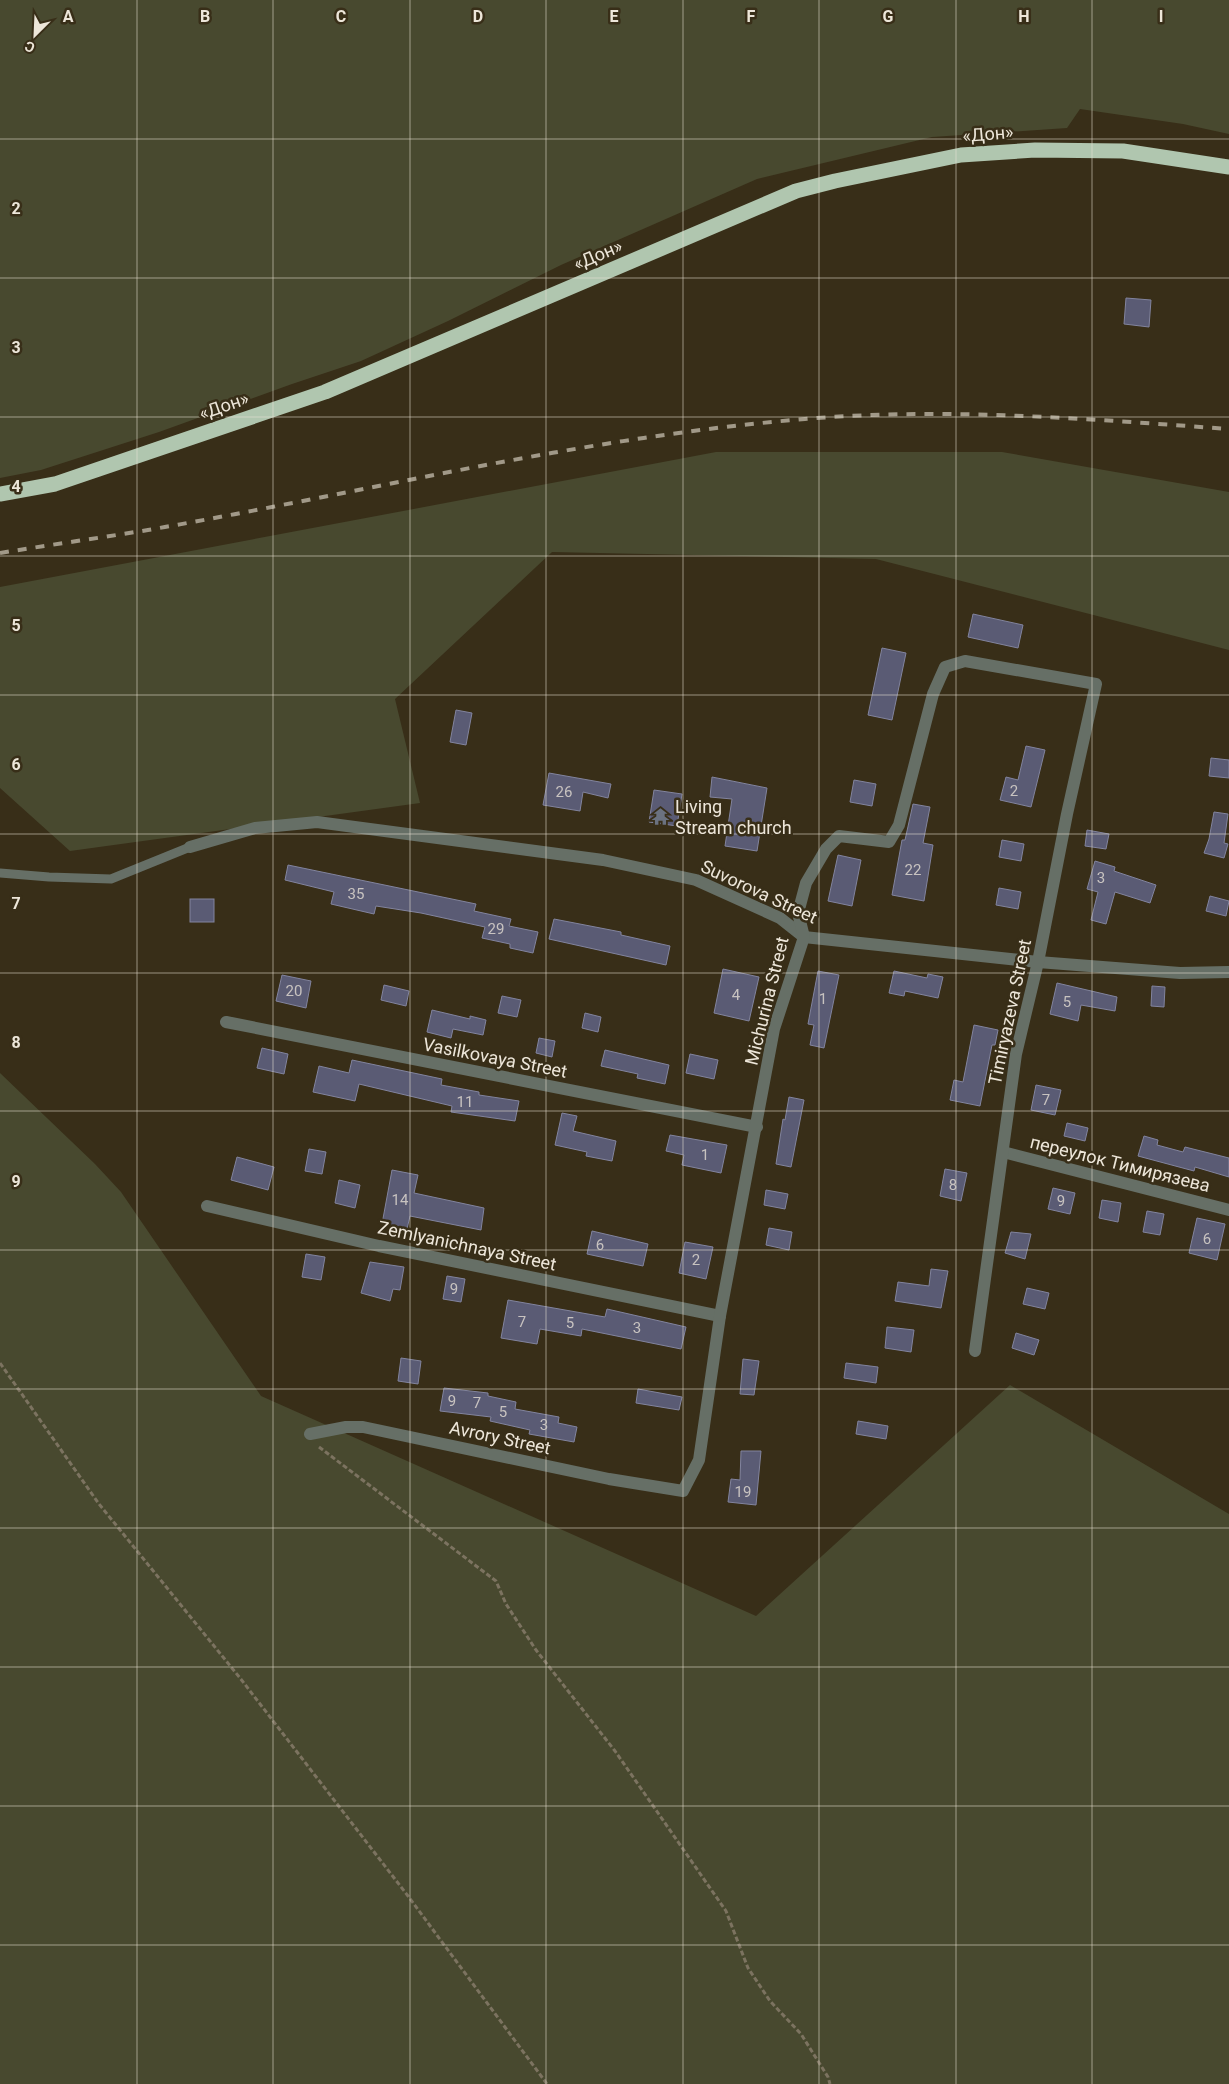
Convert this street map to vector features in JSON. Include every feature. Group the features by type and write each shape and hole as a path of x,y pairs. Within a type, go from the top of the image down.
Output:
{"highway":[{"name":"«Дон»","path":"0,494 55,484 325,392 796,191 961,155 1035,150 1123,151 1229,167"}],"street":[{"name":"Michurina Street","path":"683,1491 699,1460 720,1316 774,1030 804,937 798,914 806,883 826,849 839,836 890,842 899,824 933,694 945,667 965,662 1096,684"},
{"name":"Timiryazeva Street","path":"975,1351 1016,1054 1038,962 1067,814 1096,684"},
{"name":"Suvorova Street","path":"190,847 255,828 317,822 603,860 696,880 780,918 804,937 1038,962 1180,973 1229,972"},
{"name":"Vasilkovaya Street","path":"226,1022 757,1127"},
{"name":"переулок Тимирязева","path":"1003,1152 1229,1210"},
{"name":"Zemlyanichnaya Street","path":"208,1206 379,1246 720,1316"},
{"name":"Avrory Street","path":"310,1434 346,1427 363,1427 609,1480 683,1491"}],"lane":[{"path":"0,873 111,879 190,847"}],"path":[{"path":"0,1362 99,1504 252,1693 414,1904 547,2084"},
{"path":"310,1434 314,1444 496,1581 506,1604 536,1650 615,1752 726,1911 748,1968 770,2001 801,2034 828,2077 830,2084"}],"green space":[{"path":"0,0 1229,0 1229,134 1183,124 1080,109 1067,128 932,137 757,179 561,265 448,321 361,361 159,432 41,470 0,478"},
{"path":"716,452 1002,452 1229,492 1229,650 876,559 552,552 395,699 420,803 70,851 0,788 0,587"},
{"path":"0,1073 95,1164 121,1192 261,1396 756,1616 1010,1385 1229,1514 1229,2084 0,2084"}],"building":[{"path":"1126,298 1151,300 1149,327 1124,324"},
{"path":"973,614 1023,625 1018,648 968,637"},
{"path":"882,648 906,653 892,720 868,715"},
{"path":"456,710 472,713 466,745 450,742"},
{"path":"1026,746 1045,750 1031,807 1000,800 1006,777 1018,780"},
{"path":"1211,758 1229,760 1229,778 1209,776"},
{"path":"549,773 611,784 608,798 583,792 580,811 543,805"},
{"path":"712,777 767,788 757,851 725,846 732,799 710,797"},
{"path":"854,780 876,784 872,806 850,802"},
{"path":"654,790 682,794 677,826 649,822"},
{"path":"913,804 930,807 923,843 933,845 924,901 892,895 902,840 905,840"},
{"path":"1214,812 1228,814 1224,843 1228,844 1224,858 1204,853 1209,839"},
{"path":"1087,830 1109,834 1106,849 1085,846"},
{"path":"1002,840 1024,844 1021,861 999,857"},
{"path":"838,855 861,860 852,906 828,901"},
{"path":"1095,861 1115,867 1114,871 1156,885 1150,903 1115,892 1106,924 1091,920 1098,892 1087,889"},
{"path":"288,865 476,904 474,911 511,919 509,926 538,932 533,953 510,948 510,944 482,938 485,927 421,913 376,906 374,914 331,904 334,892 285,880"},
{"path":"999,888 1021,892 1018,909 996,905"},
{"path":"1210,896 1229,901 1226,916 1206,911"},
{"path":"190,899 214,899 214,922 190,922"},
{"path":"554,919 621,932 621,935 670,946 666,965 549,939"},
{"path":"723,969 759,977 749,1021 714,1013"},
{"path":"818,971 839,975 824,1048 810,1045 814,1025 808,1024"},
{"path":"894,971 927,978 928,974 943,977 938,998 905,991 904,996 889,993"},
{"path":"282,975 311,981 306,1008 276,1001"},
{"path":"1057,983 1117,997 1115,1011 1081,1005 1078,1021 1050,1014"},
{"path":"384,985 409,991 406,1006 381,1000"},
{"path":"1152,986 1165,987 1164,1007 1151,1006"},
{"path":"502,996 521,1000 517,1017 498,1013"},
{"path":"432,1010 470,1019 470,1016 486,1020 483,1035 453,1029 451,1038 427,1032"},
{"path":"585,1013 601,1017 598,1032 582,1028"},
{"path":"974,1025 998,1030 995,1045 992,1045 980,1106 950,1100 954,1080 963,1082"},
{"path":"539,1038 555,1041 552,1057 536,1053"},
{"path":"262,1048 288,1054 284,1074 257,1068"},
{"path":"605,1050 669,1065 665,1084 637,1078 638,1074 601,1066"},
{"path":"690,1054 718,1060 714,1079 686,1073"},
{"path":"352,1060 442,1079 441,1085 479,1092 479,1095 519,1101 515,1121 451,1112 452,1106 359,1084 355,1101 313,1092 319,1066 349,1073"},
{"path":"1036,1085 1061,1090 1055,1115 1031,1110"},
{"path":"789,1097 804,1100 791,1167 776,1164 783,1119 785,1120"},
{"path":"562,1113 577,1116 573,1131 616,1141 612,1161 586,1156 587,1152 555,1145"},
{"path":"1067,1123 1088,1128 1085,1141 1064,1136"},
{"path":"670,1135 727,1145 721,1173 682,1165 684,1155 666,1151"},
{"path":"1144,1136 1158,1140 1157,1145 1183,1152 1185,1147 1229,1158 1229,1177 1195,1167 1194,1171 1138,1156"},
{"path":"309,1149 326,1152 322,1174 305,1171"},
{"path":"237,1157 274,1167 268,1190 231,1180"},
{"path":"945,1169 967,1173 961,1201 940,1196"},
{"path":"392,1170 418,1175 414,1193 484,1208 481,1230 410,1216 407,1229 382,1224"},
{"path":"339,1180 360,1185 355,1208 335,1203"},
{"path":"1053,1188 1075,1193 1070,1214 1048,1209"},
{"path":"766,1190 788,1194 785,1209 764,1205"},
{"path":"1102,1200 1121,1203 1118,1222 1099,1218"},
{"path":"1147,1211 1164,1214 1160,1235 1143,1232"},
{"path":"1197,1218 1225,1224 1217,1260 1189,1253"},
{"path":"769,1228 792,1232 789,1250 766,1245"},
{"path":"592,1231 648,1244 643,1266 587,1254"},
{"path":"1011,1232 1031,1234 1025,1259 1005,1253"},
{"path":"685,1242 713,1247 706,1279 679,1273"},
{"path":"306,1254 325,1257 321,1280 302,1277"},
{"path":"370,1262 404,1267 400,1290 393,1289 390,1301 361,1293"},
{"path":"931,1269 948,1271 941,1308 895,1301 898,1282 929,1286"},
{"path":"447,1276 465,1279 461,1302 443,1299"},
{"path":"1027,1288 1049,1293 1045,1309 1023,1304"},
{"path":"508,1300 605,1317 607,1309 686,1327 681,1349 582,1329 581,1336 540,1329 537,1344 501,1338"},
{"path":"887,1327 914,1330 911,1352 885,1348"},
{"path":"1016,1333 1039,1340 1034,1355 1012,1348"},
{"path":"401,1358 421,1361 418,1384 398,1381"},
{"path":"743,1359 759,1361 754,1395 740,1394"},
{"path":"846,1363 878,1367 876,1383 844,1378"},
{"path":"444,1388 488,1393 488,1396 516,1402 515,1409 559,1417 558,1423 577,1427 574,1442 529,1434 530,1430 490,1421 491,1417 440,1411"},
{"path":"638,1389 682,1397 679,1410 636,1403"},
{"path":"858,1421 888,1426 886,1439 856,1434"},
{"path":"741,1451 761,1451 756,1505 728,1502 731,1479 740,1480"}],"railway":[{"path":"0,553 148,530 557,452 722,427 858,416 964,414 1070,418 1229,429"}],"place":[{"name":"Living Stream church","path":"661,817"}]}
